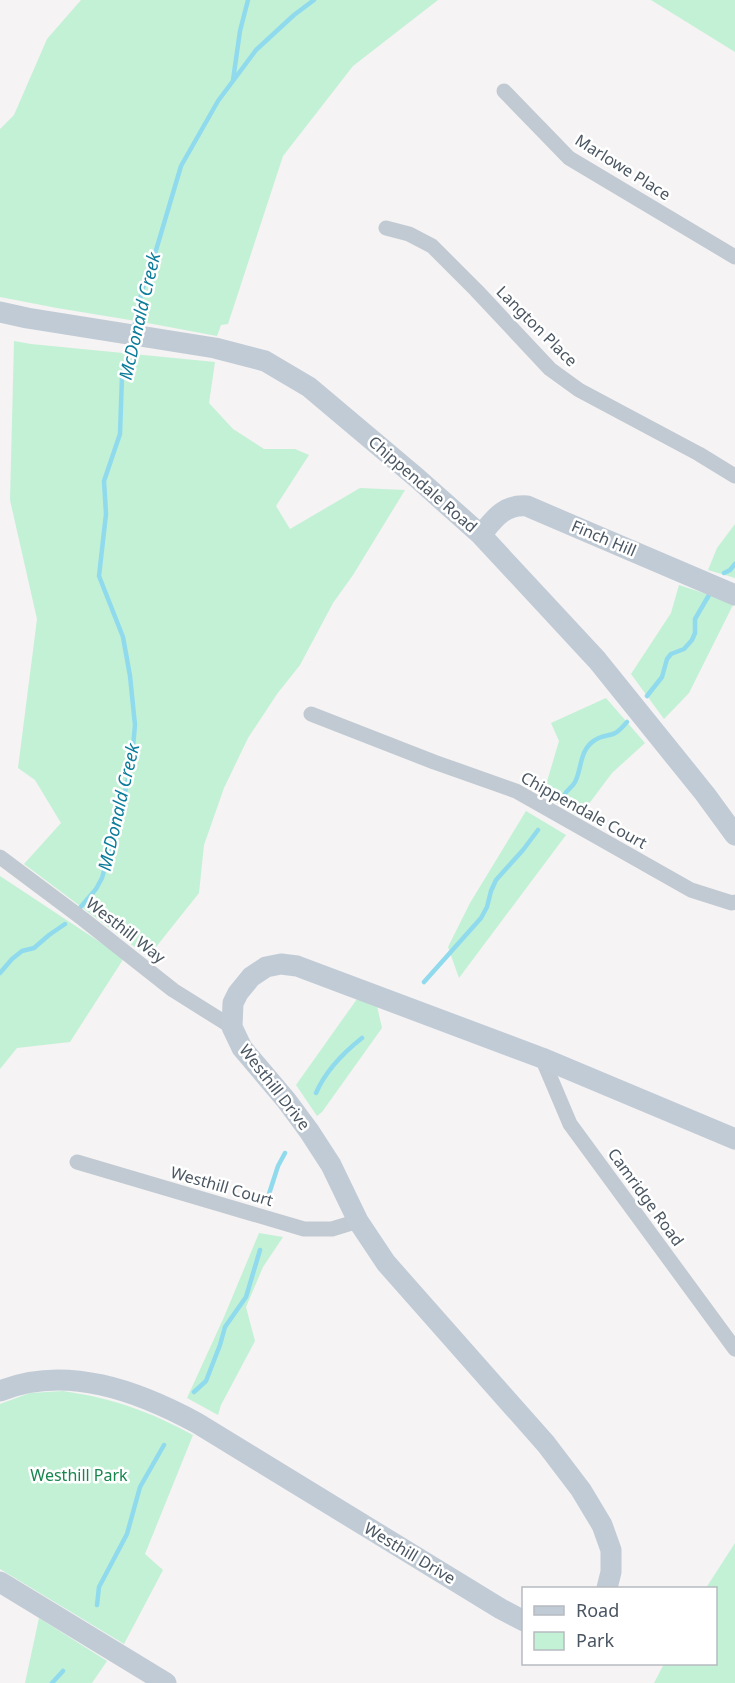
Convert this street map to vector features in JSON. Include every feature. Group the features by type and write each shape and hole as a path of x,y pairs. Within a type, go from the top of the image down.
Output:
{"street":[{"name":"Marlowe Place","path":"504,91 569,158 735,257"},
{"name":"Langton Place","path":"386,228 409,234 432,246 550,369 579,390 699,454 735,476"},
{"name":"Chippendale Road","path":"0,312 215,348 265,361 309,387 481,535 597,660 705,794 735,835"},
{"name":"Finch Hill","path":"481,535 494,518 504,510 514,506 527,506 735,595"},
{"name":"Chippendale Court","path":"311,714 516,791 691,890 735,902"},
{"name":"Westhill Way","path":"0,857 173,990 232,1027"},
{"name":"Westhill Drive","path":"607,1587 611,1572 611,1550 602,1525 581,1490 546,1444 386,1263 358,1221 331,1166 309,1131 242,1048 232,1027 233,1003 251,976 266,967 281,964 310,970 542,1058 735,1139"},
{"name":"Camridge Road","path":"542,1058 570,1124 735,1349"},
{"name":"Westhill Court","path":"77,1162 304,1229 332,1229 358,1221"},
{"name":"Westhill Drive","path":"0,1391 30,1382 73,1380 130,1393 171,1409 522,1620"},
{"path":"0,1582 166,1683"}],"green space":[{"path":"81,0 438,0 353,66 283,156 228,324 221,325 217,336 0,297 0,129 14,115 47,39"},
{"path":"651,0 735,0 735,52"},
{"path":"14,341 215,362 209,403 233,429 264,449 295,449 309,455 276,506 290,529 360,488 405,490 353,575 333,603 300,665 277,694 248,738 224,788 204,845 199,893 148,957 24,864 61,823 35,780 18,768 37,619 10,500"},
{"path":"735,524 735,578 708,570 717,548"},
{"path":"679,585 734,603 689,693 664,719 631,674 671,613"},
{"path":"606,698 645,743 612,773 579,817 543,795 559,741 551,723"},
{"path":"526,811 566,835 459,978 448,947 470,903"},
{"path":"0,876 124,958 70,1042 17,1048 0,1069"},
{"path":"357,999 377,1006 382,1028 317,1116 296,1085"},
{"path":"259,1233 283,1237 263,1267 246,1307 255,1341 218,1415 187,1398"},
{"name":"Westhill Park","path":"63,1391 98,1397 130,1407 193,1435 145,1554 163,1570 124,1644 0,1569 0,1404 30,1393"},
{"path":"735,1543 735,1683 654,1683 663,1665 717,1665 717,1587 707,1587"},
{"path":"39,1618 107,1661 92,1683 25,1683"}],"waterway":[{"name":"McDonald Creek","path":"233,80 240,31 248,0"},
{"name":"McDonald Creek","path":"134,328 142,290 181,166 218,101 256,50 314,0"},
{"name":"McDonald Creek","path":"79,909 102,878 123,802 132,758 135,725 123,637 99,576 106,514 104,481 120,434 122,376 131,339"},
{"path":"724,573 735,564"},
{"path":"647,696 662,677 667,659 671,654 684,649 692,640 695,633 695,619 709,595"},
{"path":"564,796 575,782 583,754 590,744 615,733 627,722"},
{"path":"424,982 481,918 496,880 538,830"},
{"name":"McDonald Creek","path":"0,973 22,951 34,948 65,924"},
{"path":"316,1093 336,1062 362,1038"},
{"path":"268,1197 278,1166 285,1153"},
{"path":"194,1392 206,1381 225,1327 246,1297 260,1250"},
{"path":"97,1605 99,1587 127,1534 140,1487 164,1445"},
{"path":"52,1683 63,1671"}]}
